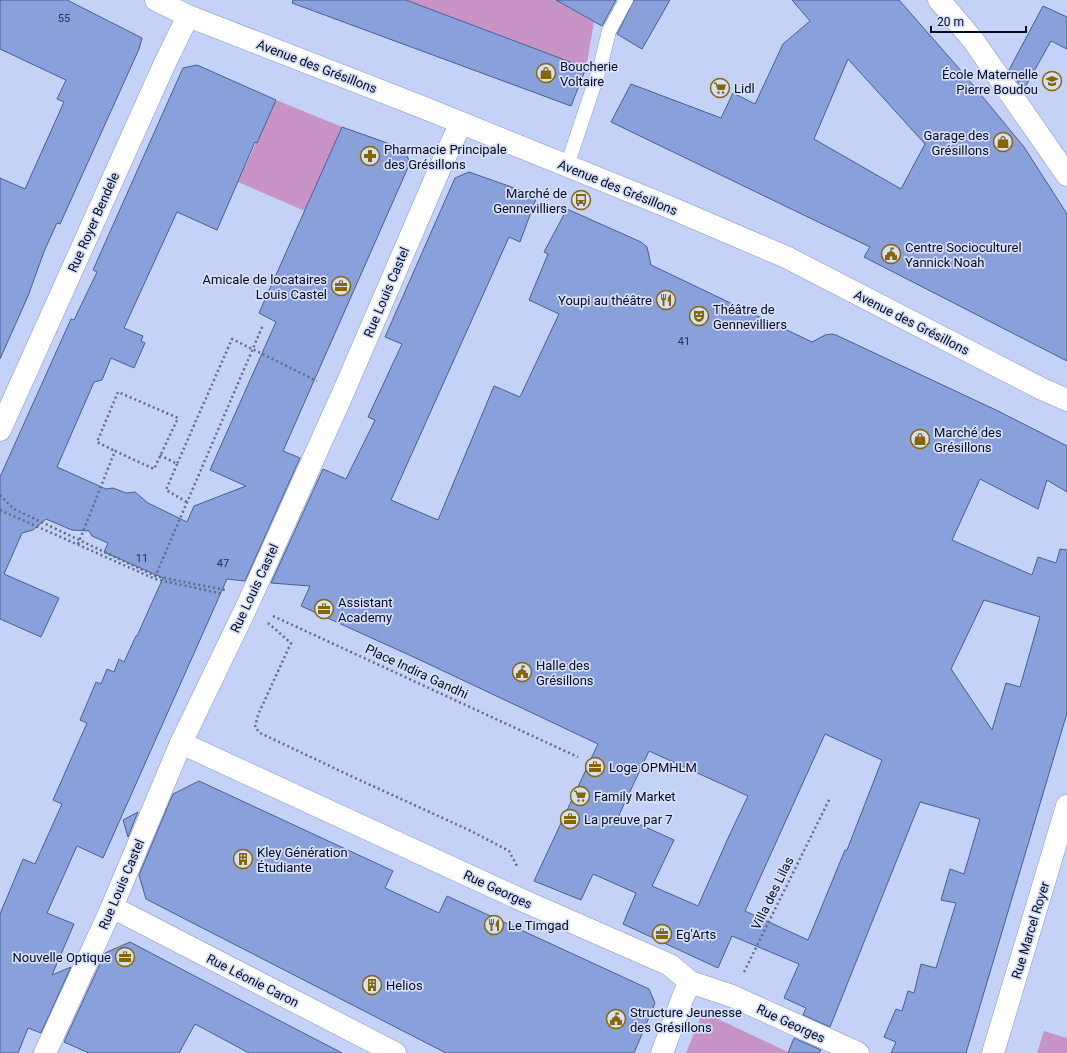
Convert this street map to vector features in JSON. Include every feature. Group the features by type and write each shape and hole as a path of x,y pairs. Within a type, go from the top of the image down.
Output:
{"street":[{"name":"Avenue des Grésillons","path":"156,0 188,16 461,122 786,257 1042,389 1067,400"},
{"path":"940,0 973,40 1067,175"},
{"name":"Rue Royer Bendele","path":"0,430 162,70 188,16"},
{"name":"Rue Louis Castel","path":"45,1053 112,907 180,743 246,606 343,393 461,122"},
{"name":"Rue Georges","path":"180,743 524,901 670,965 690,982 732,996 858,1053"},
{"name":"Rue Marcel Royer","path":"993,1053 1067,806"},
{"name":"Rue Léonie Caron","path":"112,907 395,1053"},
{"path":"662,1053 690,982"}],"lane":[{"path":"567,166 601,64 609,31 626,0"}],"path":[{"path":"155,578 263,324"},
{"path":"187,502 166,490 232,339 343,393"},
{"path":"118,392 178,418 154,469 115,451 97,442 118,392"},
{"path":"78,544 115,451"},
{"path":"160,456 177,464"},
{"path":"0,495 14,509 155,578 236,592 246,606"},
{"path":"0,510 155,578 222,594 258,614 291,644 258,715 255,727 260,733 353,778 471,831 509,852 520,872 524,901"},
{"name":"Place Indira Gandhi","path":"246,606 259,610 578,757"},
{"name":"Villa des Lilas","path":"732,996 830,798"}],"shaded area":[{"path":"406,0 556,0 594,22 586,68"},
{"path":"276,100 342,127 305,211 238,182"},
{"path":"703,1012 788,1052 788,1053 686,1053"},
{"path":"1044,1031 1067,1038 1067,1053 1037,1053"}],"building":[{"path":"0,0 67,0 142,38 139,49 60,224 57,223 45,249 28,296 0,359 0,178 25,189 64,102 57,99 66,80 0,49"},
{"path":"293,0 406,0 586,68 571,106 292,3"},
{"path":"556,0 616,0 602,26"},
{"path":"634,0 670,0 642,49 617,34"},
{"path":"792,0 899,0 963,73 1024,147 1067,214 1067,361 864,257 870,247 611,122 631,84 721,118 733,93 755,104 783,44 810,21","holes":["848,59 925,144 901,189 814,139"]},
{"path":"1043,6 1067,17 1067,49 1051,41 1024,89 1009,70"},
{"path":"197,65 276,100 257,143 255,142 217,230 177,212 124,328 143,336 141,341 145,343 134,368 111,358 102,380 94,382 57,467 106,489 113,488 126,493 135,492 148,503 187,522 194,506 246,486 210,470 276,322 259,313 342,127 404,149 410,163 283,451 300,458 245,581 227,579 103,858 77,846 47,913 74,924 52,975 71,967 41,1033 28,1028 18,1053 0,1053 0,914 23,859 35,864 62,804 53,800 87,723 80,720 96,682 101,684 107,669 114,672 119,659 124,662 163,578 104,552 108,543 92,536 89,531 72,530 46,519 33,530 22,533 4,574 59,598 41,637 0,619 0,477 71,319 74,320 97,272 93,270 183,68"},
{"path":"469,172 537,196 520,242 509,237 391,500 438,520 494,386 520,397 559,314 529,300 548,254 544,252 567,209 641,242 647,247 651,265 812,342 825,335 836,335 998,411 1067,446 1067,492 1047,480 1038,509 980,479 952,540 1032,575 1038,557 1056,563 1060,549 1067,550 1067,713 966,1053 891,1053 896,1042 884,1037 896,1009 902,1011 908,991 914,993 921,964 936,968 956,903 941,900 950,869 964,874 980,819 920,802 830,1027 803,1015 806,1008 784,998 799,964 732,936 718,968 623,924 636,893 593,874 581,900 534,881 598,744 418,659 301,606 310,586 271,583 323,469 346,479 375,420 368,417 402,344 385,337 455,178","holes":["984,600 1040,617 1020,687 1006,683 992,730 951,669","825,734 882,760 847,850 845,850 808,940 745,911","649,751 748,796 698,906 652,886 674,840 619,815"]},
{"path":"199,781 393,871 385,888 439,913 447,896 649,989 655,1003 634,1053 446,1053 146,899 139,875 173,794"},
{"path":"138,812 128,837 123,820"},
{"path":"130,942 342,1053 249,1053 195,1024 179,1053 89,1053 64,1042 105,953"},
{"path":"794,1038 821,1050 819,1053 788,1053"}],"place":[{"name":"Boucherie Voltaire","path":"546,73"},
{"name":"École Maternelle Pierre Boudou","path":"1052,81"},
{"name":"Lidl","path":"720,88"},
{"name":"Garage des Grésillons","path":"1003,142"},
{"name":"Pharmacie Principale des Grésillons","path":"370,156"},
{"name":"Marché de Gennevilliers","path":"581,200"},
{"name":"Centre Socioculturel Yannick Noah","path":"891,254"},
{"name":"Amicale de locataires Louis Castel","path":"341,286"},
{"name":"Youpi au théâtre","path":"666,300"},
{"name":"Théâtre de Gennevilliers","path":"699,316"},
{"name":"Marché des Grésillons","path":"920,439"},
{"name":"Assistant Academy","path":"324,609"},
{"name":"Halle des Grésillons","path":"522,672"},
{"name":"Loge OPMHLM","path":"595,767"},
{"name":"Family Market","path":"580,796"},
{"name":"La preuve par 7","path":"570,819"},
{"name":"Kley Génération Étudiante","path":"243,859"},
{"name":"Le Timgad","path":"494,925"},
{"name":"Eg'Arts","path":"662,934"},
{"name":"Nouvelle Optique","path":"125,957"},
{"name":"Helios","path":"372,985"},
{"name":"Structure Jeunesse des Grésillons","path":"616,1019"}]}
